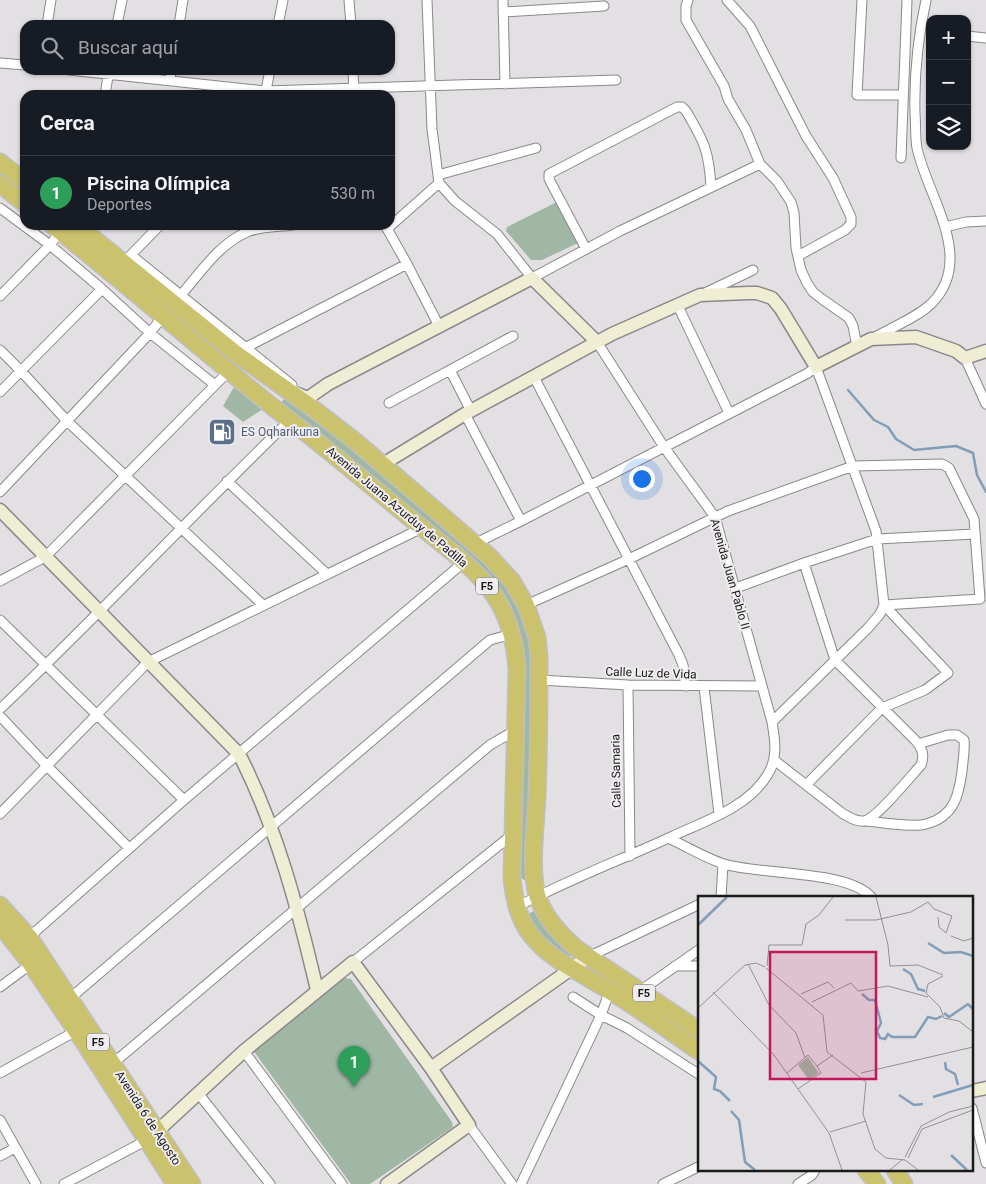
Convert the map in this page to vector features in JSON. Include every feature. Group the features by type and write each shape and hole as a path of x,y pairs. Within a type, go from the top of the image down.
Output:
{"highway":[{"path":"0,162 20,178"},
{"path":"0,184 20,200"},
{"name":"Avenida Juana Azurduy de Padilla","path":"58,230 464,562 495,596 512,634 517,669 512,878 517,907 523,923 531,935 549,952 610,990 698,1051"},
{"name":"Avenida Juana Azurduy de Padilla","path":"84,230 127,259 241,350 254,368 311,407 383,464 474,544 512,581 526,605 537,637 539,680 534,878 538,896 548,916 561,935 588,957 698,1030"},
{"path":"236,376 254,368"},
{"path":"272,406 286,390"},
{"name":"Avenida 6 de Agosto","path":"0,905 152,1136 192,1184"},
{"name":"Avenida 6 de Agosto","path":"0,924 24,942 31,964 65,1003 76,1031 108,1068"},
{"name":"Avenida 6 de Agosto","path":"152,1136 175,1184"},
{"path":"868,1172 877,1184"},
{"path":"880,1172 884,1184"},
{"path":"896,1172 904,1184"}],"street":[{"path":"48,20 51,0"},
{"path":"118,20 122,0"},
{"path":"180,20 183,0"},
{"path":"279,20 283,0"},
{"path":"349,0 351,20"},
{"path":"427,0 432,128 439,179"},
{"path":"503,0 504,84"},
{"path":"688,0 686,20 724,86 728,99 746,130 760,164 777,180 791,202 794,213 794,233 798,256 801,270 807,283 813,292 850,318 857,346"},
{"path":"727,0 750,26 806,136 833,178 850,217 850,224 845,230 798,256"},
{"path":"862,0 857,95 903,95"},
{"path":"901,158 907,0"},
{"path":"926,0 926,15"},
{"path":"503,12 604,6"},
{"path":"474,544 590,486 871,339 931,304 945,282 950,255 945,227 917,148 915,89 926,25"},
{"path":"971,36 986,38"},
{"path":"0,63 20,65"},
{"path":"106,90 108,75"},
{"path":"132,75 239,90"},
{"path":"170,75 170,80"},
{"path":"267,90 269,75"},
{"path":"353,75 354,90"},
{"path":"379,90 430,86 616,80"},
{"path":"586,249 549,179 549,174 553,170 677,108 682,107 696,127 706,148 710,165 711,187"},
{"path":"395,219 439,179 536,148"},
{"path":"308,398 328,384 586,249 760,164"},
{"name":"Avenida Juan Pablo II","path":"439,179 455,201 497,234 532,278 597,342 664,447 715,517 772,722 775,745 774,760 769,773 756,790 742,801 719,814 630,856 517,907"},
{"path":"0,208 20,223"},
{"path":"945,227 966,222 986,221"},
{"path":"30,230 102,289 150,333 215,385"},
{"path":"0,296 50,245 55,230"},
{"path":"155,230 127,259 181,295 241,350 308,398"},
{"path":"181,295 221,249 240,237 258,230"},
{"path":"388,230 439,326"},
{"path":"241,350 407,264"},
{"path":"383,464 468,412 597,342 753,270"},
{"path":"0,392 102,289"},
{"path":"700,295 762,294 772,298 781,309 816,367 878,539 884,604 880,614 772,722"},
{"path":"678,306 730,413"},
{"path":"0,492 150,333 163,316"},
{"path":"389,403 513,336"},
{"path":"871,339 916,337 956,351 965,358 986,404"},
{"path":"0,350 67,421 264,605"},
{"path":"965,358 986,351"},
{"path":"450,370 468,412 521,521"},
{"path":"0,581 45,557 215,385 236,376"},
{"path":"534,377 680,655 686,686"},
{"path":"286,390 308,398"},
{"path":"0,709 46,666 290,420"},
{"path":"526,605 629,559 715,517 852,466 942,464 949,468 974,519 980,599 884,604"},
{"path":"228,481 327,574"},
{"path":"0,510 239,754 252,778 272,827 297,908 317,990"},
{"path":"0,814 148,662 422,528"},
{"path":"736,588 878,539 975,534"},
{"path":"24,942 184,800 464,562"},
{"path":"804,563 835,660 918,744 923,754 921,765 874,816 862,821"},
{"path":"806,786 882,708 925,690 948,673 884,604"},
{"path":"0,620 184,800"},
{"path":"65,1003 490,640 512,634"},
{"name":"Calle Luz de Vida","path":"539,680 628,685 761,686"},
{"name":"Calle Samaria","path":"628,685 630,856"},
{"path":"704,687 719,814"},
{"path":"0,716 129,848"},
{"path":"108,1068 490,745 516,730"},
{"path":"774,760 806,786 851,818 862,821 925,825 936,821 952,808 959,793 965,748 964,740 957,735 948,735 918,744"},
{"path":"64,1184 152,1136 244,1051 512,834"},
{"path":"668,838 723,864 748,869 827,878 853,886 869,896"},
{"path":"719,896 723,864"},
{"path":"431,1068 588,957 698,905"},
{"path":"640,990 698,950"},
{"path":"353,962 431,1068 512,1184"},
{"path":"0,987 31,964"},
{"path":"675,966 698,966"},
{"path":"522,1184 601,1015 610,990"},
{"path":"573,997 601,1015 627,1028 698,1074"},
{"path":"0,1074 76,1031"},
{"path":"244,1051 342,1184"},
{"path":"198,1093 270,1184"},
{"path":"974,1116 986,1163"},
{"path":"0,1120 36,1184"},
{"path":"387,1184 469,1125"},
{"path":"0,1156 16,1148"},
{"path":"663,1184 698,1167"},
{"path":"798,1184 814,1172"}],"green space":[{"path":"557,202 578,243 542,260 531,260 506,231 507,227"},
{"path":"234,387 263,409 243,422 223,406"},
{"path":"285,398 347,444 483,561 513,595 523,614 534,659 527,882 520,877 521,780 505,602 279,405"},
{"path":"533,911 536,912 572,953 572,956 565,956 548,944 527,918"},
{"path":"345,978 351,979 452,1122 453,1127 370,1184 351,1184 255,1053 255,1049"}],"waterway":[{"path":"848,390 874,420 888,427 896,439 914,450 956,446 973,453 977,475 986,492"}],"place":[{"name":"ES Oqharikuna","path":"222,432"},
{"name":"Piscina Olímpica","path":"354,1087"}]}
